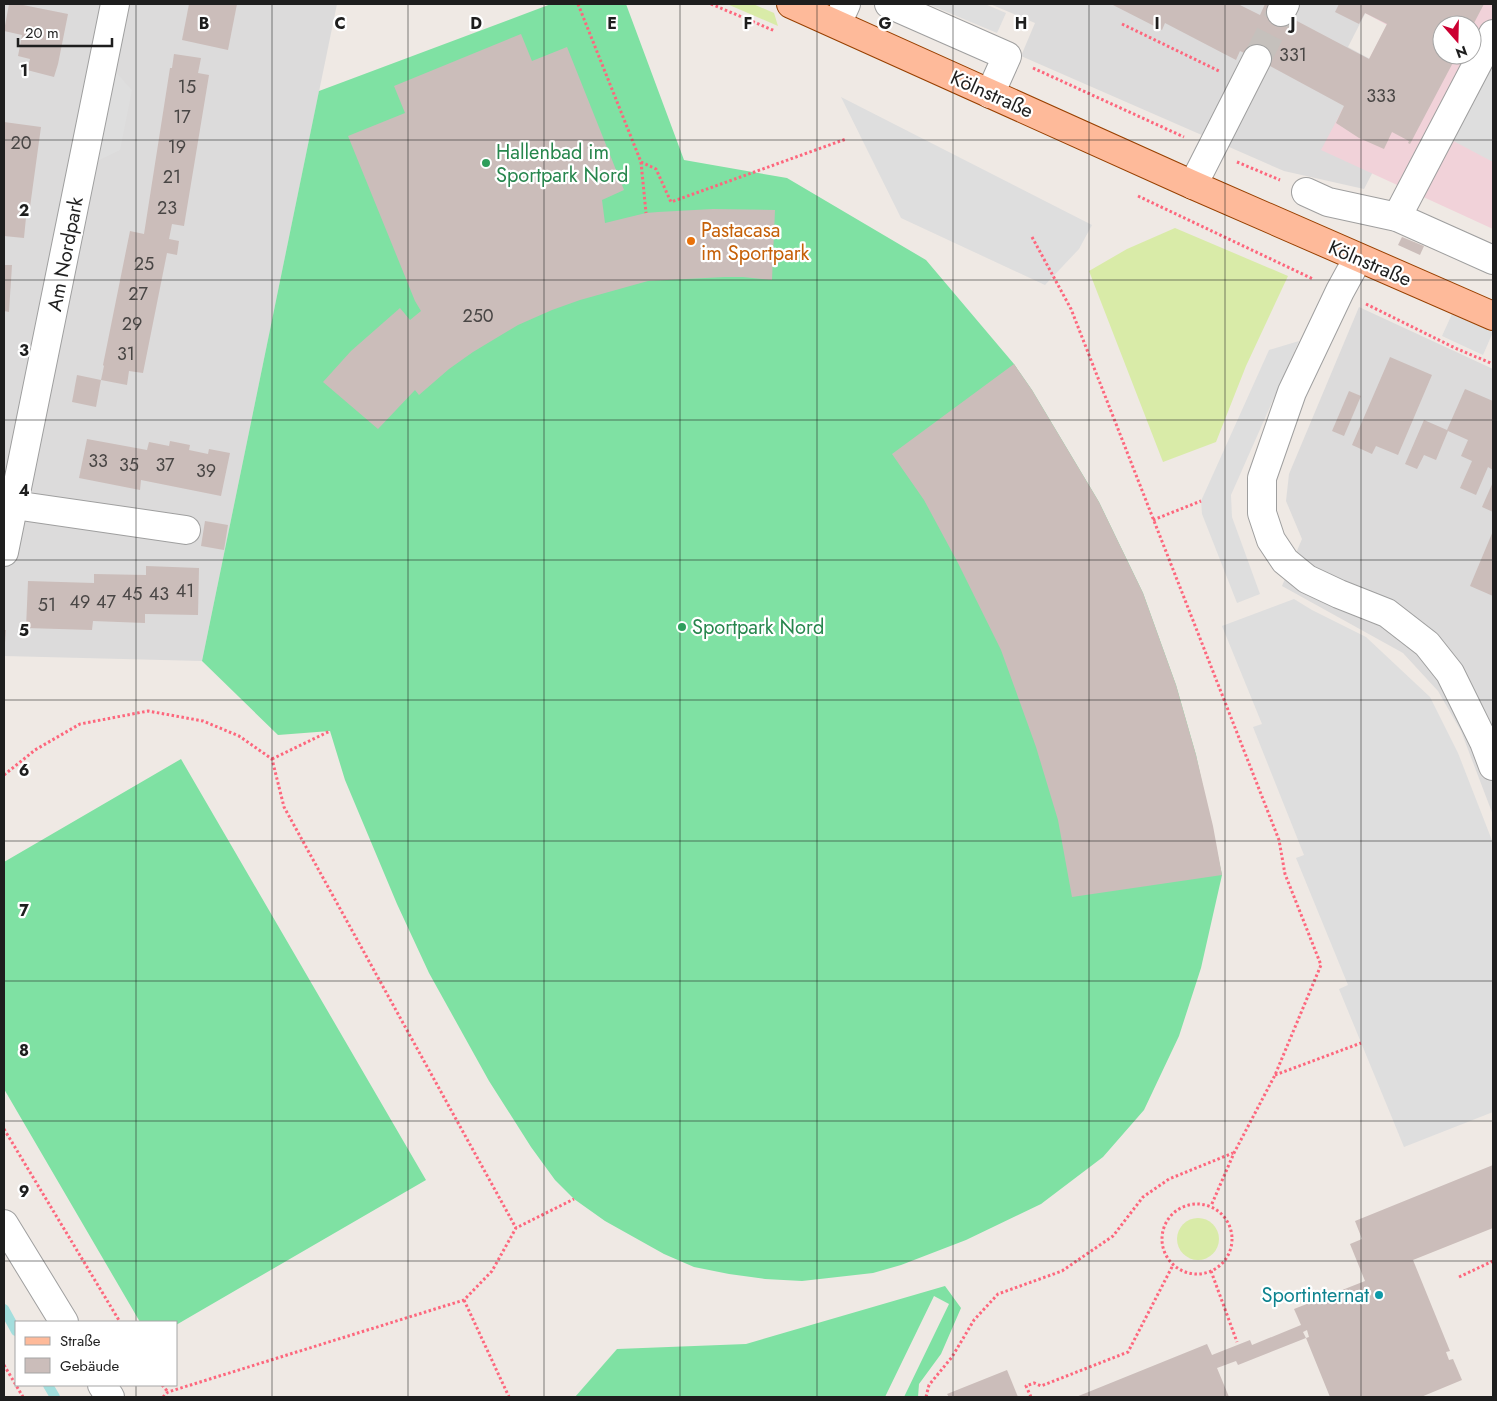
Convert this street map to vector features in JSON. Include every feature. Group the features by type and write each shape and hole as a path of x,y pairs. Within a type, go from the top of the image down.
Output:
{"main road":[{"name":"Kölnstraße","path":"791,4 842,14 990,94 1493,316"}],"street":[{"name":"Am Nordpark","path":"4,552 115,4"},
{"name":"Kölnstraße","path":"889,4 1007,56"},
{"path":"1397,217 1493,34"},
{"path":"990,94 1007,56"},
{"path":"1193,185 1251,71"},
{"path":"1306,192 1328,202 1397,217 1493,260"},
{"path":"1358,258 1340,291 1292,392 1262,478 1262,513 1271,540 1284,561 1307,579 1338,594 1388,613 1426,644 1450,673 1484,742 1493,766"},
{"path":"14,505 186,530"},
{"path":"4,1224 63,1321"},
{"path":"103,1386 110,1397"}],"path":[{"path":"578,4 641,162 646,213"},
{"path":"1122,24 1251,71"},
{"name":"Kölnstraße","path":"1007,56 1306,192"},
{"path":"641,162 656,169 671,202 846,139"},
{"path":"1178,214 1455,348 1493,364"},
{"path":"1032,237 1071,309 1279,840 1284,874 1321,965 1275,1075 1234,1152 1210,1206"},
{"path":"1154,520 1201,501"},
{"path":"4,775 35,750 80,724 148,711 203,721 239,736 272,759 284,807 516,1228"},
{"path":"272,759 330,731"},
{"path":"1275,1075 1361,1043"},
{"path":"4,1129 119,1321"},
{"path":"926,1397 929,1386 952,1357 974,1320 998,1294 1062,1271 1113,1236 1143,1197 1169,1179 1234,1152"},
{"path":"163,1397 168,1392 464,1300 492,1271 516,1228 574,1199"},
{"path":"1195,1204 1210,1206 1226,1220 1232,1239 1231,1249 1227,1258 1220,1266 1211,1271 1198,1274 1184,1272 1173,1265 1163,1251 1162,1235 1167,1220 1179,1208 1195,1204"},
{"path":"1459,1277 1493,1262"},
{"path":"1031,1397 1026,1386 1034,1383 1041,1386 1128,1352 1173,1265"},
{"path":"1211,1271 1237,1342"},
{"path":"464,1300 509,1397"},
{"path":"4,1365 15,1384"},
{"path":"16,1386 23,1397"},
{"path":"163,1386 168,1392"}],"shaded area":[{"path":"4,4 337,4 202,661 4,656"},
{"path":"928,4 985,4 1006,13 997,33"},
{"path":"990,4 1370,4 1348,47 1418,85 1364,189 1284,171 1021,56 1035,23"},
{"path":"1370,4 1493,4 1493,229 1321,150 1387,25 1365,13"},
{"path":"1493,45 1493,162 1444,136"},
{"path":"115,71 132,90 120,150 97,161"},
{"path":"841,97 1092,225 1079,249 1045,285 901,218"},
{"path":"1359,307 1493,369 1493,815 1461,731 1438,691 1403,653 1282,586 1302,539 1286,501 1289,474"},
{"path":"1452,314 1493,332 1483,355 1442,336"},
{"path":"1299,341 1231,495 1232,517 1260,594 1237,603 1202,514 1201,501 1269,350"},
{"path":"1294,599 1366,637 1430,697 1458,753 1493,843 1493,1112 1404,1147 1339,989 1348,985 1296,858 1304,855 1253,727 1262,724 1222,626"}],"green space":[{"name":"Sportpark Nord","path":"551,4 626,4 684,160 787,178 926,260 1014,364 1032,390 1099,502 1143,593 1176,685 1196,755 1222,875 1201,968 1179,1036 1144,1110 1103,1157 1041,1204 966,1240 901,1265 873,1273 802,1281 765,1279 694,1267 664,1254 605,1221 574,1199 555,1180 531,1147 489,1081 429,973 397,904 345,780 330,731 278,735 202,661 319,91"},
{"path":"727,4 753,4 774,13 778,26"},
{"path":"1175,228 1288,276 1246,366 1216,442 1163,462 1089,271 1127,249"},
{"path":"181,759 426,1180 178,1324 178,1321 139,1321 4,1089 4,862"},
{"path":"1198,1218 1213,1224 1219,1239 1213,1254 1198,1260 1183,1254 1177,1239 1183,1224"},
{"path":"945,1286 961,1308 941,1354 919,1384 918,1397 904,1397 949,1304 934,1296 885,1397 575,1397 617,1349 746,1344"}],"building":[{"path":"9,4 18,4 68,14 54,77 27,70 30,59 18,56 22,35 4,31"},
{"path":"189,4 237,4 228,50 182,40"},
{"path":"1111,4 1238,4 1260,15 1265,4 1369,59 1387,24 1365,13 1359,24 1335,12 1339,4 1484,4 1478,15 1432,15 1432,65 1452,65 1410,144 1408,143 1409,141 1392,132 1384,149 1359,138 1336,123 1344,106 1257,59 1240,51 1236,60 1165,23 1162,30"},
{"path":"521,34 532,61 567,47 624,190 602,200 605,223 658,212 713,209 775,210 772,280 725,277 648,281 552,310 518,325 473,352 449,369 419,395 415,390 378,429 323,382 351,351 400,308 410,320 421,311 415,301 348,136 405,113 394,86"},
{"path":"174,54 201,58 198,73 209,75 184,226 172,224 169,239 179,241 177,255 167,253 143,373 129,371 127,385 101,380 103,365 130,231 144,234 170,68 172,68"},
{"path":"4,122 41,127 30,207 27,207 24,238 4,236"},
{"path":"1402,237 1424,246 1420,255 1398,245"},
{"path":"4,265 12,265 9,312 4,311"},
{"path":"1390,357 1432,375 1398,455 1376,446 1372,454 1352,445"},
{"path":"1014,364 1032,390 1099,502 1143,593 1176,685 1196,755 1213,826 1222,875 1072,897 1058,820 1036,747 1001,650 924,500 892,454"},
{"path":"77,375 101,380 96,407 72,402"},
{"path":"1465,389 1493,401 1493,470 1488,467 1476,495 1460,488 1472,461 1461,456 1468,440 1448,431 1436,460 1424,455 1417,469 1405,464 1424,420 1447,430"},
{"path":"1349,391 1361,396 1344,436 1332,431"},
{"path":"87,439 147,450 149,442 169,446 170,441 190,445 189,450 208,454 209,449 230,453 221,496 141,480 140,490 79,478"},
{"path":"1493,482 1493,512 1482,507"},
{"path":"205,521 228,525 224,550 201,546"},
{"path":"1493,531 1493,596 1470,586"},
{"path":"146,566 199,568 198,615 145,614 145,623 93,621 92,630 26,628 28,581 94,583 94,574 146,575"},
{"path":"4,630 6,630 5,643 4,643"},
{"name":"Sportinternat","path":"1493,1165 1493,1228 1413,1260 1450,1351 1446,1352 1449,1360 1453,1359 1462,1380 1421,1397 1330,1397 1306,1338 1238,1365 1236,1361 1217,1368 1229,1397 1076,1397 1207,1344 1212,1355 1250,1340 1252,1345 1301,1325 1294,1309 1365,1281 1350,1244 1362,1239 1355,1221","holes":["1307,1330 1309,1337 1306,1338 1303,1332"]},
{"path":"1007,1370 1018,1397 949,1397 947,1394"}],"waterway":[{"path":"4,1309 15,1329"},
{"path":"49,1386 55,1397"}],"tunnel":[{"path":"1257,59 1281,12"}],"place":[{"name":"Hallenbad im Sportpark Nord","path":"486,163"},
{"name":"Pastacasa im Sportpark","path":"691,241"},
{"name":"Sportpark Nord","path":"682,627"},
{"name":"Sportinternat","path":"1379,1295"}]}
